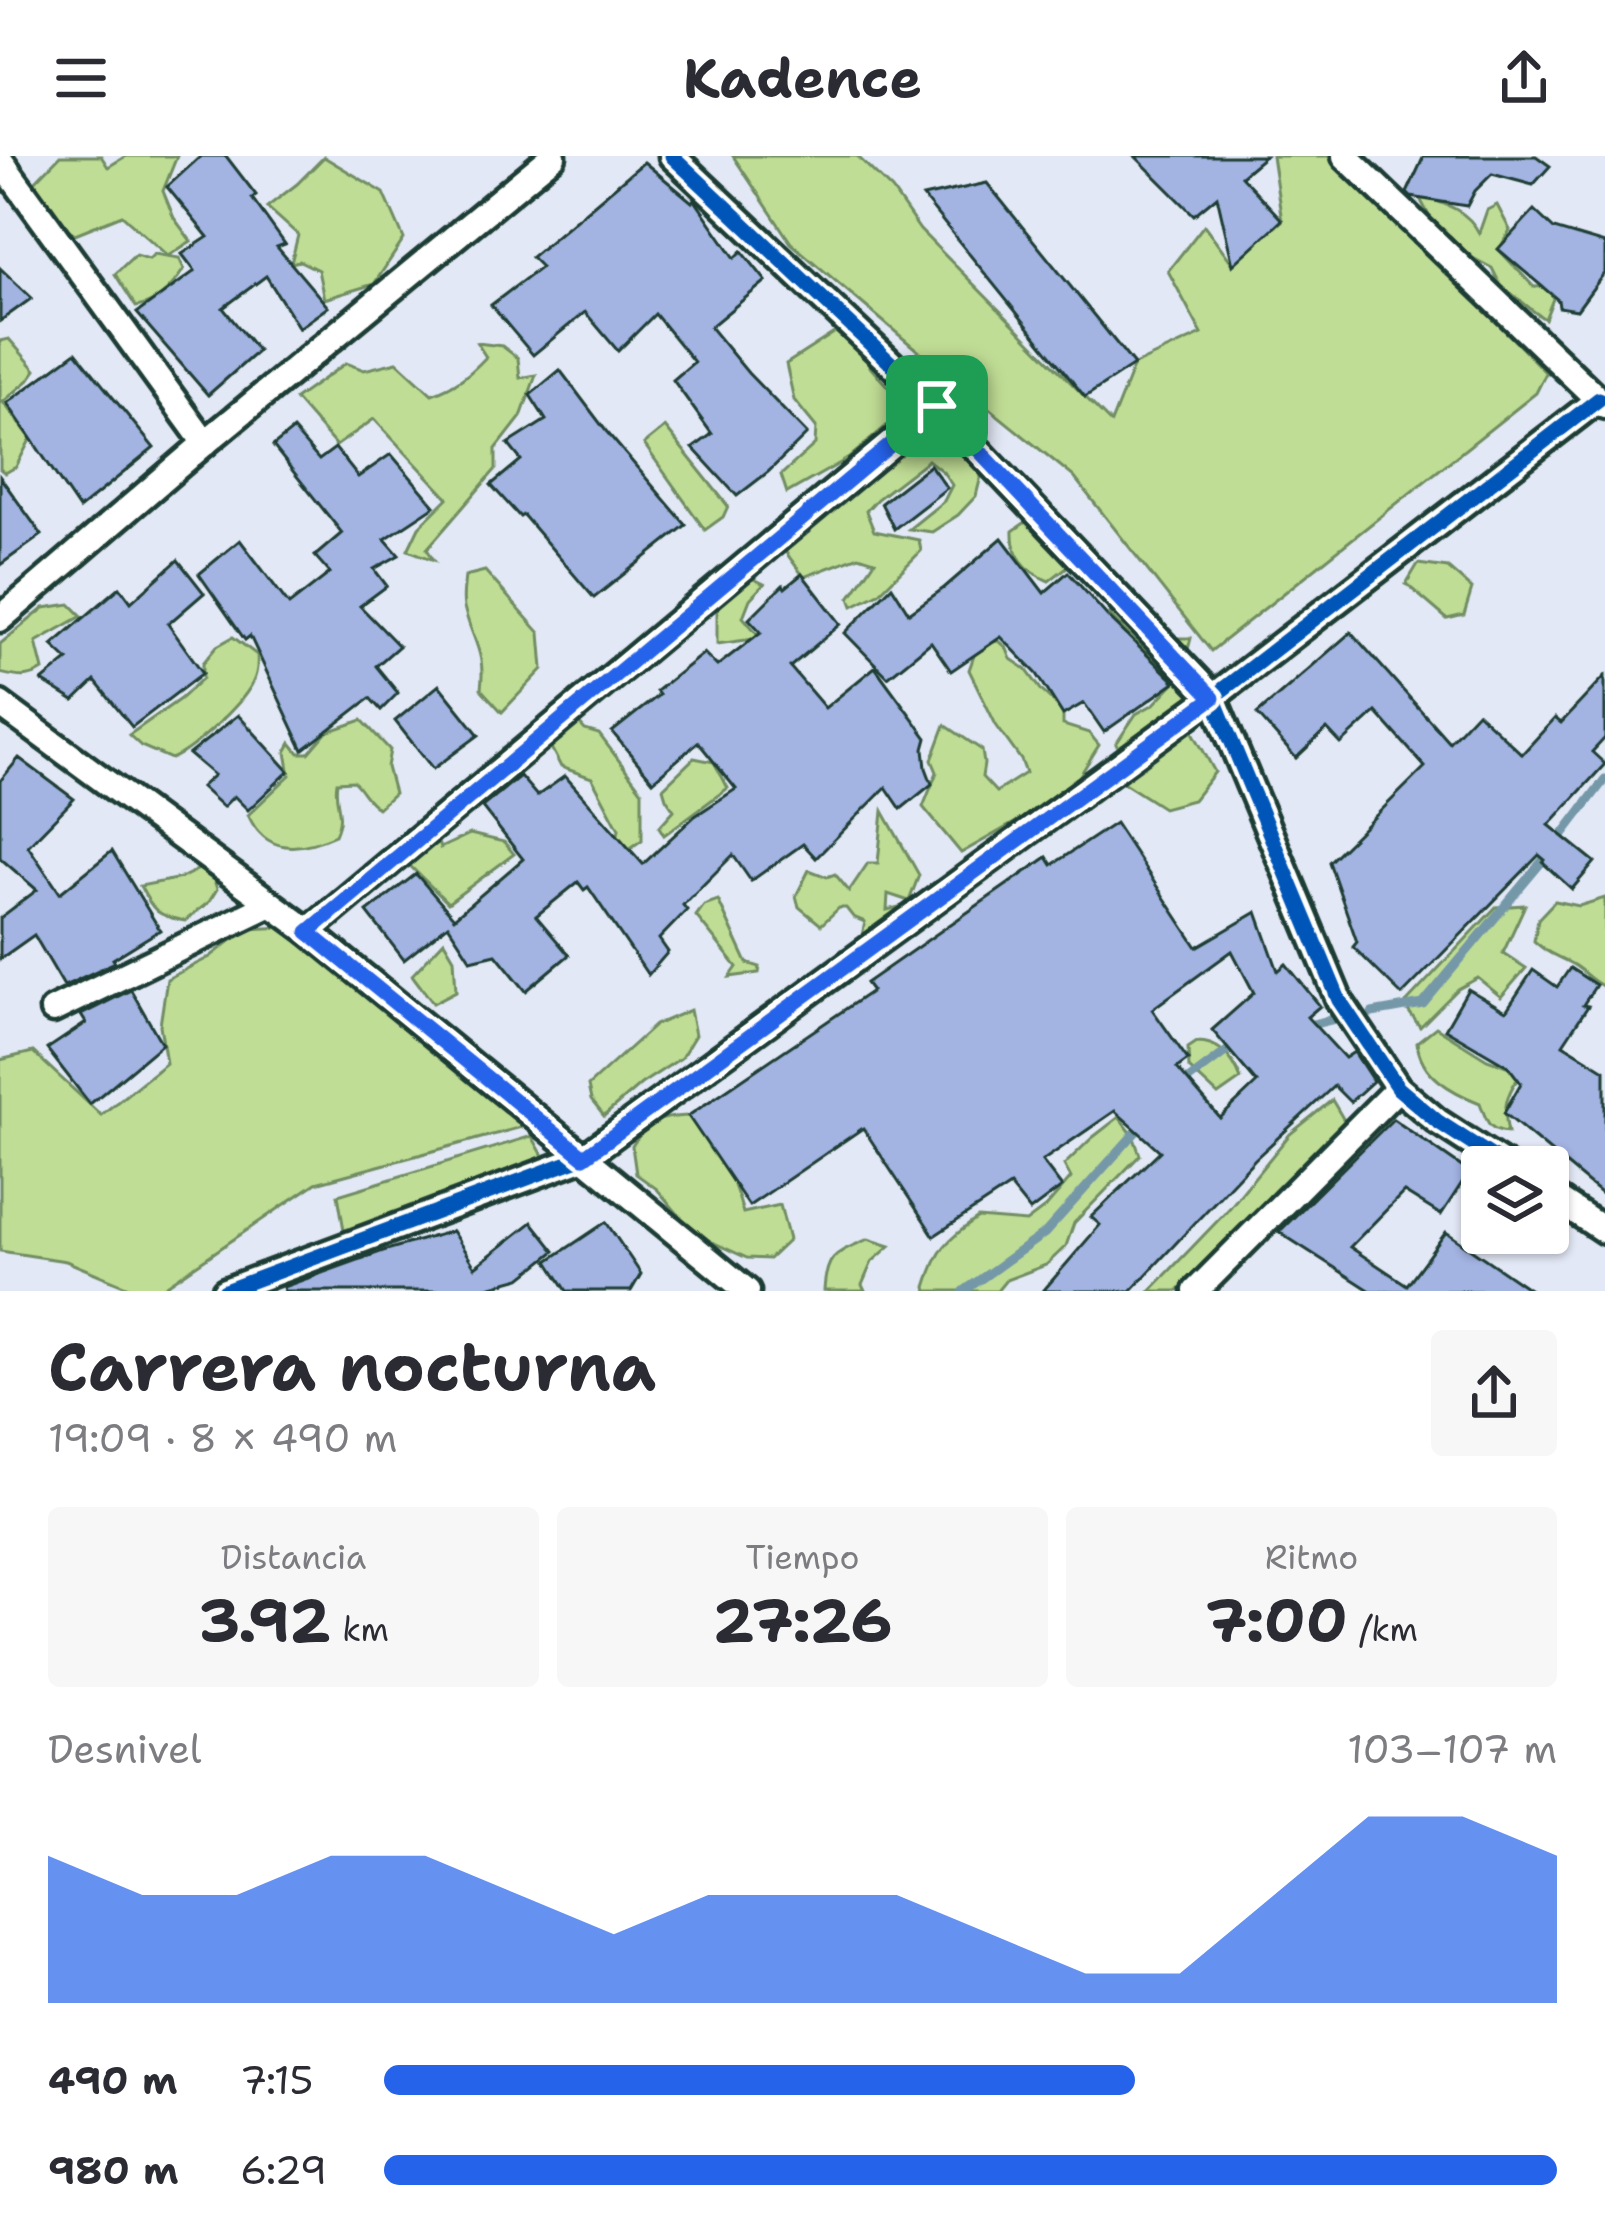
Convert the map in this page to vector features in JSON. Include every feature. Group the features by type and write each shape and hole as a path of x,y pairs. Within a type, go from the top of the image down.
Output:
{"street":[{"path":"0,619 554,156"},
{"path":"672,156 937,406 1213,698 1339,1000 1399,1088 1476,1146"},
{"path":"239,1289 584,1157 1213,698 1602,402 1345,156"},
{"path":"0,160 205,443"},
{"path":"308,932 937,406"},
{"path":"0,704 308,932 747,1291"},
{"path":"53,1010 271,904"},
{"path":"1196,1291 1399,1088"},
{"path":"1569,1207 1605,1231"}],"green space":[{"path":"60,156 101,156 108,167 126,156 177,156 163,191 191,241 168,256 122,215 75,234 48,215 31,186"},
{"path":"733,156 857,156 892,190 920,230 1111,423 1134,365 1202,334 1168,271 1204,225 1233,264 1282,221 1272,156 1328,156 1546,373 1536,393 1211,651 1074,477 791,243"},
{"path":"324,157 384,193 404,239 374,284 324,299 318,270 300,261 291,263 298,235 267,207"},
{"path":"1418,195 1461,213 1479,233 1487,210 1497,205 1510,230 1499,250 1534,287 1558,286 1545,319 1503,290 1492,268 1469,256 1435,227"},
{"path":"154,254 179,258 184,269 164,293 136,307 115,274 135,255 149,259"},
{"path":"837,331 857,345 889,388 897,417 849,458 787,493 781,475 815,444 816,427 794,400 786,364"},
{"path":"9,339 36,370 3,402 31,438 16,467 5,473 0,469 0,341"},
{"path":"477,343 502,346 518,358 520,378 536,375 521,417 496,449 496,469 427,549 434,560 408,550 419,527 448,498 374,419 336,446 295,399 346,363 364,370 397,362 432,394 461,379 486,357"},
{"path":"934,423 948,426 982,472 976,496 932,532 909,529 944,501 952,485 928,460 866,511 874,531 919,540 921,551 879,593 853,606 850,598 875,561 859,556 804,577 781,546"},
{"path":"665,427 728,506 723,517 705,530 644,444"},
{"path":"1027,521 1039,523 1069,559 1067,567 1049,581 1028,568 1015,548 1013,531"},
{"path":"1418,564 1448,568 1472,589 1464,615 1447,619 1406,584"},
{"path":"485,571 540,633 543,669 502,712 481,689 480,655 463,603 465,576"},
{"path":"754,579 764,584 750,599 743,617 761,638 717,644 717,599 732,584"},
{"path":"70,604 82,616 36,642 43,670 22,677 0,673 0,644 44,608"},
{"path":"1121,604 1169,638 1191,638 1185,661 1200,707 1193,732 1215,772 1193,800 1163,808 1124,783 1117,767 1130,758 1116,744 1136,714 1154,704 1175,682 1111,617"},
{"path":"233,637 257,655 257,670 246,693 215,726 171,759 129,735 203,678 203,663 217,646"},
{"path":"999,641 1063,710 1063,725 1089,733 1099,745 1077,780 1032,813 961,853 923,807 937,772 932,760 945,725 982,750 982,777 996,792 1026,773 969,670 978,644"},
{"path":"362,720 390,750 387,767 394,793 378,808 353,781 337,782 335,835 297,846 264,837 248,815 290,775 286,752 291,743 299,753 309,753 327,732"},
{"path":"577,721 585,730 599,734 642,791 642,840 613,860 619,829 592,778 561,767 546,738"},
{"path":"694,758 714,762 728,788 664,835 659,827 674,810 663,788"},
{"path":"883,811 919,875 909,901 888,894 887,910 903,906 909,914 859,949 865,922 839,908 821,925 799,907 796,896 809,870 827,877 835,874 849,891 868,863 878,863"},
{"path":"470,834 504,842 514,854 448,903 404,860 436,837 440,848"},
{"path":"199,869 213,877 217,889 185,921 157,911 140,886 181,878"},
{"path":"1605,898 1605,987 1534,941 1538,919 1555,901 1579,906"},
{"path":"718,900 747,963 760,967 759,973 730,977 737,967 696,916 704,905"},
{"path":"1525,905 1503,953 1526,968 1501,997 1478,978 1458,989 1420,1027 1404,1005 1496,907"},
{"path":"288,927 350,983 529,1125 316,1183 158,1291 138,1291 66,1261 0,1251 0,1060 33,1052 101,1115 166,1063 160,1025 167,979 210,957 246,929"},
{"path":"444,941 454,958 456,991 433,1003 412,975"},
{"path":"690,1010 695,1035 681,1058 604,1116 591,1100 588,1086 655,1025"},
{"path":"1436,1027 1487,1059 1512,1068 1519,1077 1506,1103 1508,1132 1492,1127 1480,1103 1449,1088 1424,1064 1417,1042"},
{"path":"1197,1042 1225,1053 1241,1079 1218,1095 1189,1068 1188,1048"},
{"path":"1332,1100 1348,1127 1178,1291 1150,1291 1227,1211 1290,1134"},
{"path":"688,1116 722,1160 743,1213 780,1205 789,1240 769,1259 747,1258 695,1234 657,1189 636,1174 632,1146 643,1131 661,1119"},
{"path":"1119,1117 1140,1155 1074,1223 1066,1246 1046,1265 1006,1280 997,1291 927,1291 939,1254 950,1240 978,1218 1026,1222 1071,1178 1064,1165"},
{"path":"532,1136 546,1161 479,1182 345,1236 338,1195"},
{"path":"868,1239 890,1246 872,1262 862,1285 865,1291 824,1291 827,1269 835,1256"}],"building":[{"path":"201,156 226,156 285,244 277,247 328,307 299,328 266,276 223,308 258,351 208,395 137,313 195,271 182,254 208,237 167,187"},
{"path":"1135,156 1265,156 1241,176 1282,220 1233,265 1217,196 1194,215"},
{"path":"1424,156 1536,156 1550,166 1533,185 1492,174 1467,206 1407,193"},
{"path":"644,162 692,202 694,199 735,258 742,251 766,281 710,327 807,434 737,496 693,448 712,434 673,380 694,362 655,314 618,351 585,312 533,355 491,305 541,267 531,257"},
{"path":"987,183 1134,365 1085,397 923,197"},
{"path":"1534,210 1554,229 1605,244 1605,272 1577,310 1559,307 1558,300 1498,249"},
{"path":"0,268 32,298 0,321"},
{"path":"76,352 154,448 79,509 7,403"},
{"path":"560,370 686,525 594,598 491,485 521,460 508,444 546,420 530,395"},
{"path":"293,430 319,460 335,448 358,477 391,454 435,506 385,539 399,555 374,569 387,586 360,606 399,646 376,666 398,693 381,710 370,698 303,750 250,636 245,640 199,574 240,540 289,605 330,573 315,556 342,533 273,446"},
{"path":"930,465 947,488 894,529 881,503"},
{"path":"0,477 42,535 0,565"},
{"path":"1002,538 1044,593 1068,572 1175,682 1104,732 1084,703 1063,715 1037,674 1001,637 951,671 931,642 888,677 845,633 892,586 909,613"},
{"path":"178,560 204,593 168,624 203,673 132,727 95,681 74,701 42,681 68,660 52,645 120,587 131,602"},
{"path":"802,574 841,624 790,667 825,708 875,667 927,738 926,768 932,784 901,809 886,787 816,858 803,844 751,881 733,855 683,905 687,910 659,939 668,952 648,975 588,887 584,890 578,882 536,916 569,955 526,991 496,954 471,960 448,925 404,960 367,912 416,874 454,918 523,859 482,807 520,776 537,796 565,776 643,864 695,816 736,789 698,742 653,781 612,732 704,653 717,666 761,632 749,619 783,585"},
{"path":"1351,632 1449,742 1477,712 1522,754 1555,718 1561,723 1605,676 1605,738 1592,752 1605,764 1549,825 1595,862 1572,889 1539,855 1402,995 1353,947 1357,942 1329,862 1425,767 1376,712 1341,744 1327,729 1296,758 1257,714"},
{"path":"439,685 479,735 433,769 395,721"},
{"path":"238,715 289,771 248,810 234,796 223,807 201,787 214,775 189,754"},
{"path":"19,758 74,799 28,846 60,893 112,851 160,930 113,959 115,962 64,986 34,935 0,959 0,918 37,890 0,858 0,781"},
{"path":"1115,823 1197,947 1257,912 1278,971 1286,964 1320,1006 1307,1017 1345,1058 1354,1052 1373,1081 1350,1102 1334,1086 1255,1159 1131,1291 1043,1291 1100,1225 1091,1217 1160,1151 1115,1111 1042,1161 1062,1187 1030,1211 1010,1186 934,1236 863,1128 749,1206 688,1116 872,991 866,983 1047,857 1052,865","holes":["1232,951 1254,993 1212,1030 1257,1083 1220,1118 1177,1068 1188,1060 1152,1009"]},
{"path":"1570,968 1596,985 1563,1044 1605,1070 1605,1197 1569,1167 1569,1146 1544,1146 1504,1113 1521,1083 1508,1066 1445,1029 1468,989 1506,1011 1533,970 1557,987"},
{"path":"131,990 162,1044 90,1104 47,1049 86,1023 81,1015"},
{"path":"1393,1119 1461,1166 1461,1184 1441,1215 1404,1192 1350,1247 1407,1285 1446,1232 1461,1242 1461,1254 1478,1254 1532,1291 1371,1291 1279,1232"},
{"path":"532,1222 555,1251 521,1278 488,1287 490,1291 284,1291 283,1287 383,1251 452,1231 475,1267"},
{"path":"606,1222 641,1274 631,1291 567,1291 548,1261"}],"waterway":[{"path":"1372,1013 1423,1004 1605,779"},
{"path":"1301,1027 1343,1017"},
{"path":"1180,1086 1239,1042"},
{"path":"964,1291 1045,1233 1143,1124"}],"cycle path":[{"path":"672,156 936,406 1213,697 1339,1000 1398,1088 1476,1146"},
{"path":"225,1291 584,1157 1213,697 1599,399"}],"route":[{"path":"937,406 1213,698 584,1157 308,932 937,406"}]}
